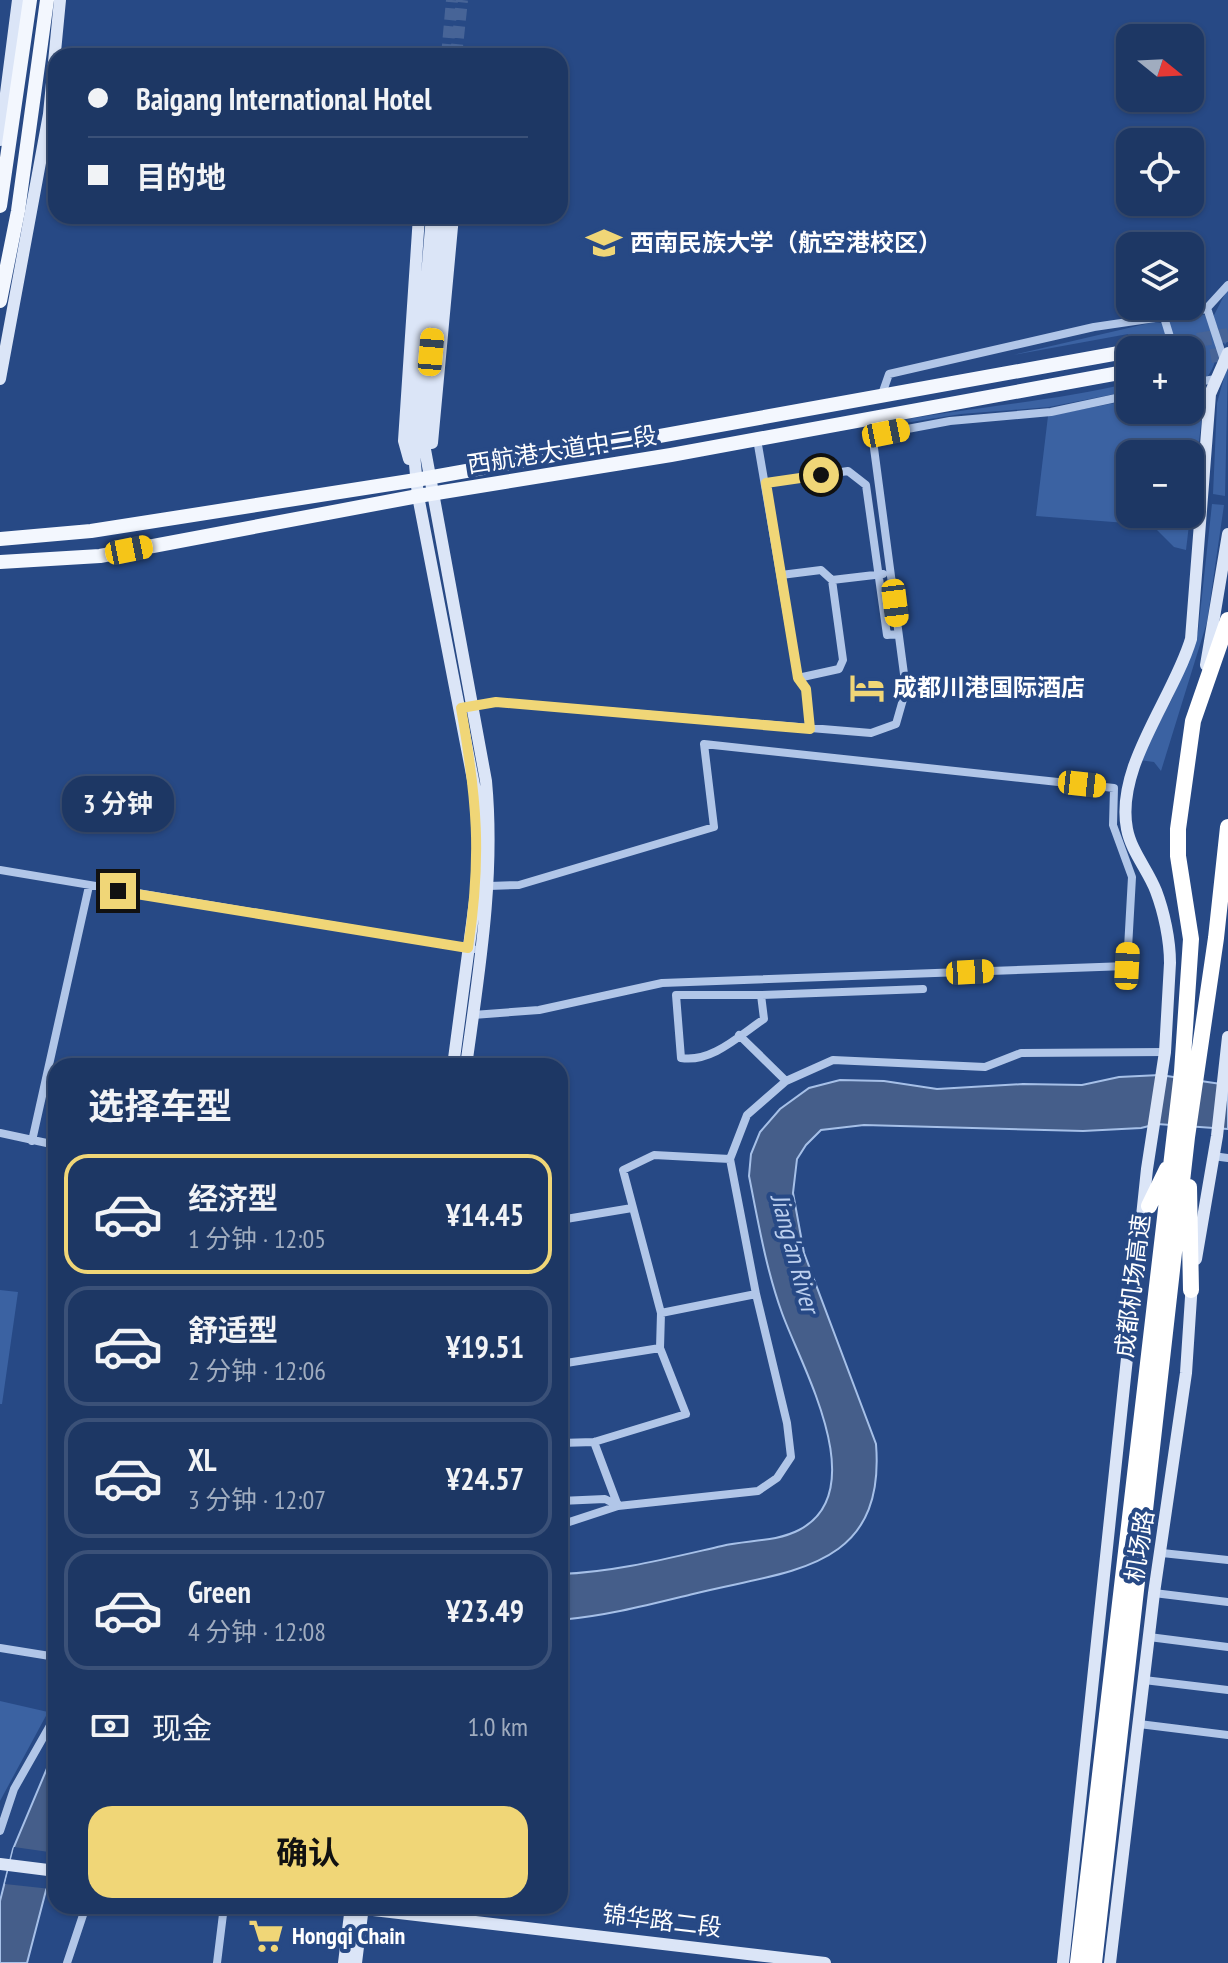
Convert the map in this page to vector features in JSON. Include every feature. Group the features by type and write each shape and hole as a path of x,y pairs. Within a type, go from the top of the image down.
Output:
{"highway":[{"name":"成都机场高速","path":"1189,1073 1191,939 1178,856 1178,829 1193,721 1228,620"},
{"name":"成都机场高速","path":"1094,1963 1140,1501 1179,1152 1228,827"},
{"path":"1149,1206 1179,1152"},
{"path":"1179,1152 1191,1290"},
{"name":"成都机场高速","path":"1078,1963 1140,1501"}],"main road":[{"path":"0,140 18,0"},
{"path":"0,206 30,0"},
{"path":"0,301 31,126 47,0"},
{"path":"55,48 60,0"},
{"path":"0,379 48,115"},
{"path":"418,224 404,441 422,479"},
{"path":"431,224 413,443 487,793 489,886 454,1058"},
{"path":"422,479 441,224"},
{"path":"422,479 452,224"},
{"path":"0,539 91,531 422,479 1116,354"},
{"name":"机场路","path":"1063,1963 1150,1140 1165,1052 1170,949 1157,892 1127,829 1127,794 1132,765 1182,669 1191,639 1210,394 1226,356"},
{"name":"西航港大道中二段","path":"0,562 100,556 424,495 870,423 1116,374"},
{"path":"1193,721 1215,624 1228,534"},
{"path":"467,706 479,841 473,1015 467,1058"},
{"name":"机场路","path":"1110,1963 1154,1593 1186,1373 1191,1290 1217,1136 1228,1037"},
{"path":"1134,1295 1141,1271 1149,1206 1147,1169"},
{"path":"0,1864 48,1870"},
{"path":"344,1963 352,1914"},
{"path":"353,1914 356,1963"},
{"name":"锦华路二段","path":"479,1914 825,1963"}],"street":[{"path":"1204,308 1228,285"},
{"path":"1207,308 1226,356"},
{"path":"881,397 889,374 1136,320"},
{"path":"1204,381 1216,379"},
{"path":"870,423 886,433 950,421 1051,412 1116,398"},
{"path":"467,706 496,702 871,733 896,724 906,689 870,423"},
{"path":"757,439 798,678 806,689 810,729"},
{"path":"766,483 848,471 866,485 887,635 898,634"},
{"path":"781,575 821,570 832,580 843,660 839,669 798,678"},
{"path":"832,580 891,572"},
{"path":"473,1015 539,1010 662,983 1127,966 1132,877 1113,825 1114,788 704,744 714,827 519,885 489,886"},
{"path":"0,870 474,949"},
{"path":"51,1058 89,886"},
{"path":"761,995 764,1019 718,1051 692,1059 681,1058 676,995 923,989"},
{"path":"739,1035 786,1081"},
{"path":"568,1522 618,1506 758,1491 777,1478 791,1457 776,1371 756,1294 730,1159 747,1115 786,1081 833,1060 985,1067 1021,1053 1165,1052"},
{"path":"32,1141 48,1069"},
{"path":"0,1133 48,1144"},
{"path":"568,1443 594,1442 686,1414 660,1348 661,1313 623,1170 654,1155 730,1159"},
{"path":"1213,1156 1228,1158"},
{"path":"568,1219 632,1208"},
{"path":"661,1313 756,1294"},
{"path":"568,1363 660,1348"},
{"path":"594,1442 618,1506"},
{"path":"568,1501 605,1499 618,1506"},
{"path":"1162,1553 1228,1560"},
{"path":"1154,1593 1228,1602"},
{"path":"1149,1637 1228,1647"},
{"path":"0,1648 48,1656"},
{"path":"1144,1680 1228,1690"},
{"path":"1139,1724 1228,1735"},
{"path":"0,1831 14,1789 48,1729"},
{"path":"67,1963 83,1914"},
{"path":"217,1963 223,1914"}],"shaded area":[{"path":"1228,288 1228,340 1225,345 1213,317"},
{"path":"1205,315 1216,353 1208,376 1204,376 1204,336 1172,336 1168,324 1170,320 1204,320"},
{"path":"1154,322 1162,323 1167,336 1128,334 1013,355"},
{"path":"1228,363 1225,496 1213,494 1217,403"},
{"path":"1116,386 1116,394 1049,407 961,414 880,427 881,424 912,418"},
{"path":"1116,403 1116,424 1201,424 1199,440 1116,440 1116,522 1036,516 1048,416"},
{"path":"1212,504 1224,505 1207,622 1161,771 1154,762 1139,760 1172,699 1198,632"},
{"path":"1155,528 1189,528 1186,550 1174,547"},
{"path":"0,1290 18,1292 2,1404 0,1404"},
{"path":"0,1701 48,1712 0,1801"}],"water":[{"name":"Jiang'an River","path":"1160,1075 1228,1085 1228,1129 1157,1124 1141,1128 1083,1131 864,1125 821,1130 797,1159 793,1193 804,1253 876,1444 875,1486 865,1518 847,1541 824,1558 795,1570 627,1610 568,1619 568,1574 662,1560 732,1544 781,1537 799,1530 821,1512 831,1487 832,1458 826,1427 776,1296 749,1176 751,1154 760,1132 780,1109 809,1088 840,1080 884,1081 937,1089 1023,1084 1082,1085 1119,1077"},
{"path":"48,1766 48,1883 27,1963 0,1963 0,1901 13,1849"}],"pier":[{"path":"14,1847 48,1852 48,1889 5,1884"}],"tunnel":[{"path":"448,48 452,0"},
{"path":"457,48 462,0"},
{"path":"1204,339 1228,335"},
{"path":"1204,357 1228,353"}],"place":[{"name":"西南民族大学（航空港校区）","path":"604,243"},
{"name":"成都川港国际酒店","path":"867,688"},
{"name":"Hongqi Chain","path":"266,1936"}],"route":[{"path":"118,891 468,948 477,886 479,841 475,790 461,708 496,702 810,729 806,689 798,678 766,483 821,475"}]}
